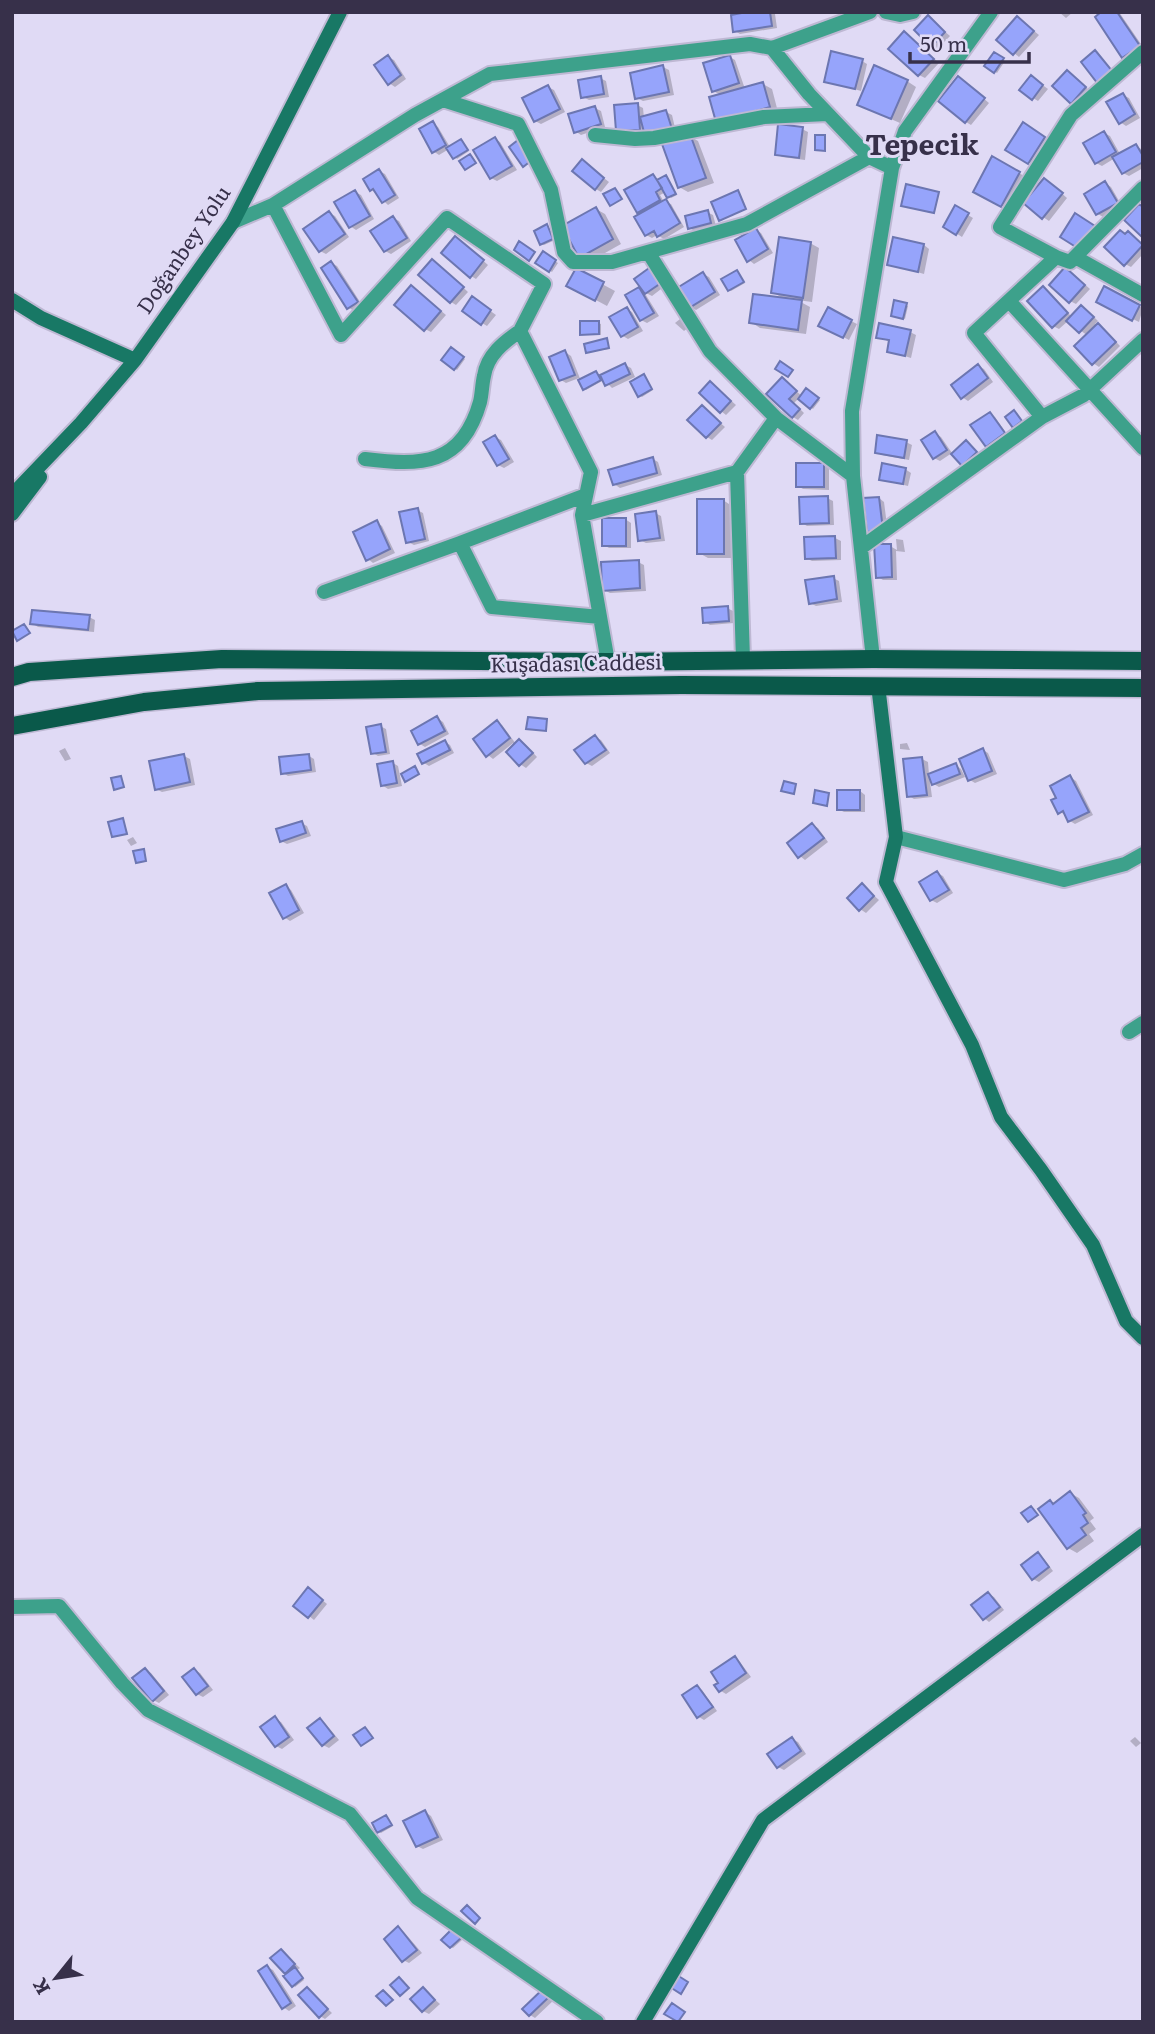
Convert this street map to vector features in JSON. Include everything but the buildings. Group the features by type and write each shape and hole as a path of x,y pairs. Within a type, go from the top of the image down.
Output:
{"main road":[{"name":"Kuşadası Caddesi","path":"18,672 222,659 608,662 743,659 1143,661"},
{"name":"Kuşadası Caddesi","path":"12,726 144,702 258,691 681,685 1143,688"}],"street":[{"name":"Doğanbey Yolu","path":"81,423 135,360 233,222 340,12"},
{"path":"233,222 273,205 443,100 491,74 750,44 772,48 870,12"},
{"path":"886,12 900,15 913,12"},
{"path":"873,659 853,476 852,411 892,168 905,131 991,12"},
{"path":"772,48 809,94 869,157 892,168"},
{"path":"1143,52 1071,116 1000,227 1070,262 1143,188"},
{"path":"443,100 518,124 551,190 564,252 573,262 612,262 747,223 869,157"},
{"path":"596,135 654,138 764,117 827,114"},
{"path":"273,205 341,335 447,218 544,284 520,331 499,346 484,372 480,402 468,432 446,454 405,464 365,459"},
{"path":"648,252 710,351 776,418 853,476"},
{"path":"1042,416 974,333 1056,257"},
{"path":"1075,257 1143,295"},
{"path":"12,300 41,318 135,360"},
{"path":"1009,301 1088,391 1143,448"},
{"path":"520,331 591,472 582,515 608,662"},
{"path":"862,547 1042,416 1088,391 1143,340"},
{"path":"743,659 737,472 776,418"},
{"path":"12,495 81,423"},
{"path":"12,514 81,423"},
{"path":"582,515 737,472"},
{"path":"324,592 586,495"},
{"path":"460,543 492,607 600,617"},
{"path":"878,685 896,837 886,882 972,1045 1001,1117 1093,1245 1126,1321 1143,1338"},
{"path":"896,837 1064,880 1125,864 1143,854"},
{"path":"1129,1032 1143,1023"},
{"path":"643,2022 763,1820 1143,1535"},
{"path":"12,1607 59,1606 122,1683 148,1710 351,1814 416,1898 597,2022"}],"district":[{"name":"Tepecik","path":"922,145"}]}
